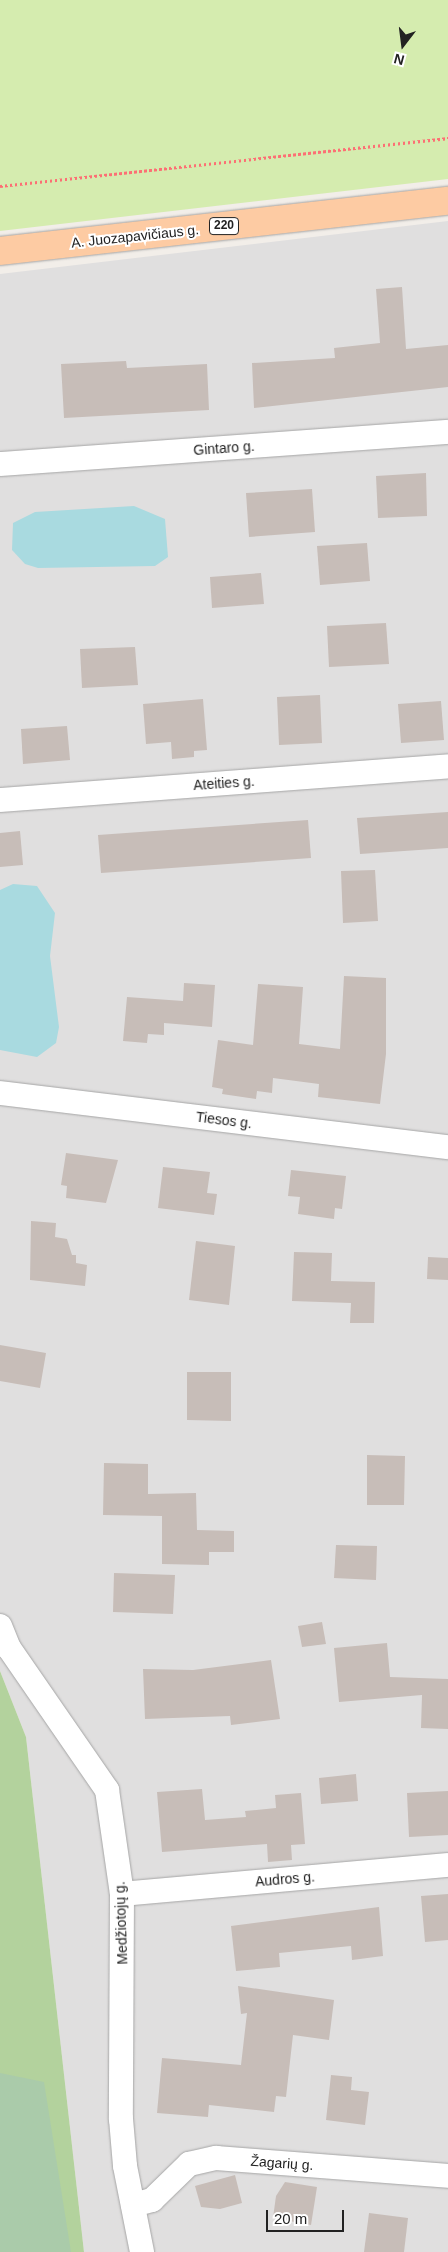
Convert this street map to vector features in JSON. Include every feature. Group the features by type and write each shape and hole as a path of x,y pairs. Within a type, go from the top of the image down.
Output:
{"main road":[{"name":"A. Juozapavičiaus g.","path":"0,251 448,201"}],"street":[{"name":"Gintaro g.","path":"0,464 448,432"},
{"name":"Ateities g.","path":"0,800 448,766"},
{"name":"Tiesos g.","path":"0,1093 448,1147"},
{"name":"Medžiotojų g.","path":"0,1626 9,1648 107,1790 122,1894 121,2119 133,2205 142,2252"},
{"name":"Audros g.","path":"122,1894 448,1865"},
{"name":"Žagarių g.","path":"133,2205 152,2200 189,2164 216,2158 448,2176"}],"path":[{"path":"0,186 448,138"}],"shaded area":[{"path":"448,221 448,2252 84,2252 26,1737 0,1671 0,274"}],"green space":[{"path":"0,0 448,0 448,179 0,231"},
{"path":"0,1671 26,1737 84,2252 0,2252"},
{"path":"0,2073 44,2082 71,2252 0,2252"}],"water":[{"path":"134,506 165,519 168,557 155,566 38,568 25,564 12,550 13,523 35,512"},
{"path":"13,884 37,886 55,913 50,956 59,1027 56,1043 37,1057 0,1050 0,890"}],"building":[{"path":"402,287 406,349 448,345 448,387 254,408 252,363 335,358 334,348 380,343 376,289"},
{"path":"126,361 127,368 207,364 209,410 64,418 61,364"},
{"path":"426,473 427,516 378,518 376,476"},
{"path":"312,489 315,532 249,537 246,493"},
{"path":"367,543 370,581 320,585 317,546"},
{"path":"261,573 264,604 212,608 210,577"},
{"path":"386,623 389,664 329,667 327,626"},
{"path":"135,647 138,685 82,688 80,649"},
{"path":"320,695 322,743 279,745 277,697"},
{"path":"203,699 207,750 194,751 194,757 172,759 171,742 146,744 143,704"},
{"path":"441,701 444,740 401,743 398,704"},
{"path":"67,726 70,760 23,764 21,729"},
{"path":"448,812 448,848 360,854 357,818"},
{"path":"308,820 311,858 101,873 98,835"},
{"path":"20,831 23,865 0,867 0,833"},
{"path":"375,870 378,921 343,923 341,871"},
{"path":"344,976 386,978 386,1054 380,1104 318,1097 319,1084 273,1078 272,1093 257,1091 256,1099 222,1094 223,1089 212,1087 218,1040 253,1045 258,984 303,987 299,1044 340,1049"},
{"path":"184,983 215,985 212,1027 164,1023 164,1035 148,1034 147,1043 123,1041 127,997 183,1001"},
{"path":"66,1153 118,1160 106,1203 66,1198 67,1186 61,1185"},
{"path":"163,1167 210,1172 207,1193 217,1194 214,1215 158,1208"},
{"path":"291,1170 346,1176 342,1209 335,1208 334,1219 298,1214 300,1197 288,1196"},
{"path":"31,1221 56,1223 55,1237 67,1239 72,1255 76,1255 76,1263 87,1265 85,1286 30,1280"},
{"path":"196,1241 235,1246 229,1305 189,1300"},
{"path":"294,1252 332,1253 331,1281 375,1282 374,1323 350,1323 351,1303 292,1301"},
{"path":"428,1257 448,1258 448,1280 427,1279"},
{"path":"0,1345 46,1353 40,1388 0,1381"},
{"path":"187,1372 231,1372 231,1421 187,1420"},
{"path":"367,1455 405,1456 404,1505 367,1505"},
{"path":"104,1463 148,1464 148,1494 196,1493 197,1530 234,1531 234,1552 209,1552 209,1565 162,1564 162,1516 103,1515"},
{"path":"336,1545 377,1546 376,1580 334,1578"},
{"path":"114,1573 175,1575 173,1614 113,1612"},
{"path":"322,1622 326,1644 302,1647 298,1626"},
{"path":"387,1643 390,1677 448,1679 448,1729 421,1728 422,1695 339,1702 334,1648"},
{"path":"271,1660 280,1719 231,1725 230,1716 145,1719 143,1669 193,1670"},
{"path":"356,1774 358,1801 321,1804 319,1778"},
{"path":"202,1789 205,1820 246,1817 245,1811 276,1808 275,1795 301,1793 305,1844 291,1845 292,1860 268,1862 267,1844 162,1852 157,1792"},
{"path":"448,1791 448,1835 409,1837 407,1793"},
{"path":"448,1894 448,1940 425,1942 421,1896"},
{"path":"379,1907 383,1956 352,1960 351,1946 279,1953 280,1967 236,1971 231,1926"},
{"path":"238,1986 334,2000 329,2040 293,2035 286,2097 276,2096 274,2112 209,2105 208,2117 157,2113 162,2058 241,2065 247,2013 241,2014"},
{"path":"331,2075 352,2077 351,2090 369,2092 365,2125 326,2120"},
{"path":"235,2175 242,2203 220,2209 201,2207 195,2186"},
{"path":"285,2182 317,2187 311,2225 273,2218 276,2196"},
{"path":"369,2213 408,2218 404,2252 364,2252"}]}
